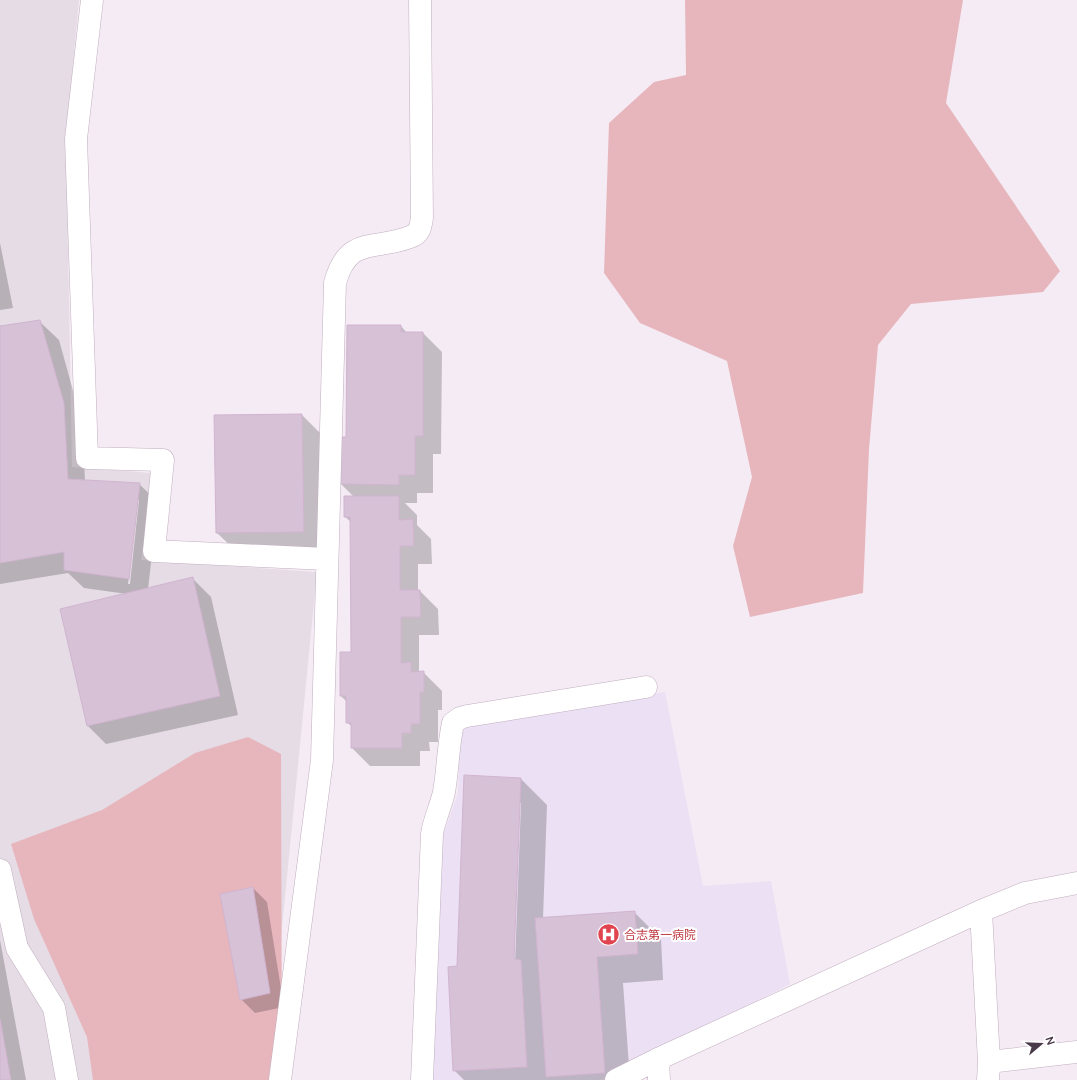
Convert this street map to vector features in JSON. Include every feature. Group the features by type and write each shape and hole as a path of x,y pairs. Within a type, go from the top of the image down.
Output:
{"street":[{"path":"92,0 76,139 87,458 163,460 154,551 327,559"},
{"path":"280,1080 322,760 335,283 338,270 346,258 355,250 364,246 406,238 415,235 420,230 422,218 420,0"},
{"path":"422,1080 432,834 434,822 444,793 453,723 460,718 468,716 646,687"},
{"path":"0,870 17,948 54,1008 67,1080"},
{"path":"616,1080 658,1070 981,911 1025,893 1077,883"},
{"path":"981,911 989,1071 1077,1052"}],"shaded area":[{"path":"0,0 79,0 66,140 72,467 152,473 141,560 317,572 267,1080 0,1080"},
{"path":"685,0 963,0 946,103 1060,271 1043,292 911,304 878,345 869,449 863,593 750,617 733,546 752,477 727,361 640,323 604,273 609,123 654,82 686,75"},
{"name":"合志第一病院","path":"665,692 703,886 771,881 790,984 656,1053 599,1080 428,1080 437,853 458,793 460,724"},
{"path":"248,737 281,754 282,1080 93,1080 87,1037 34,919 11,844 102,810 195,753"}],"building":[{"path":"40,320 64,403 68,479 140,483 129,579 64,570 64,552 0,563 0,326"},
{"path":"347,325 401,325 401,332 423,332 423,436 415,436 415,475 399,475 399,485 340,484 340,437 346,437"},
{"path":"302,414 304,532 216,533 214,415"},
{"path":"344,496 399,496 399,520 413,519 414,546 400,546 400,590 420,590 421,617 401,617 401,663 411,662 411,672 424,671 424,692 420,692 420,724 411,724 411,733 402,733 402,748 351,748 351,723 346,723 346,696 340,696 340,652 351,652 350,517 344,517"},
{"path":"193,577 220,696 87,726 60,609"},
{"path":"464,775 521,778 514,959 521,960 527,1067 453,1071 448,967 457,966"},
{"path":"253,887 270,993 240,1000 220,894"},
{"path":"635,911 638,954 597,957 605,1073 546,1077 535,918"},
{"path":"0,1019 11,1080 0,1080"}],"place":[{"name":"合志第一病院","path":"608,935"}]}
